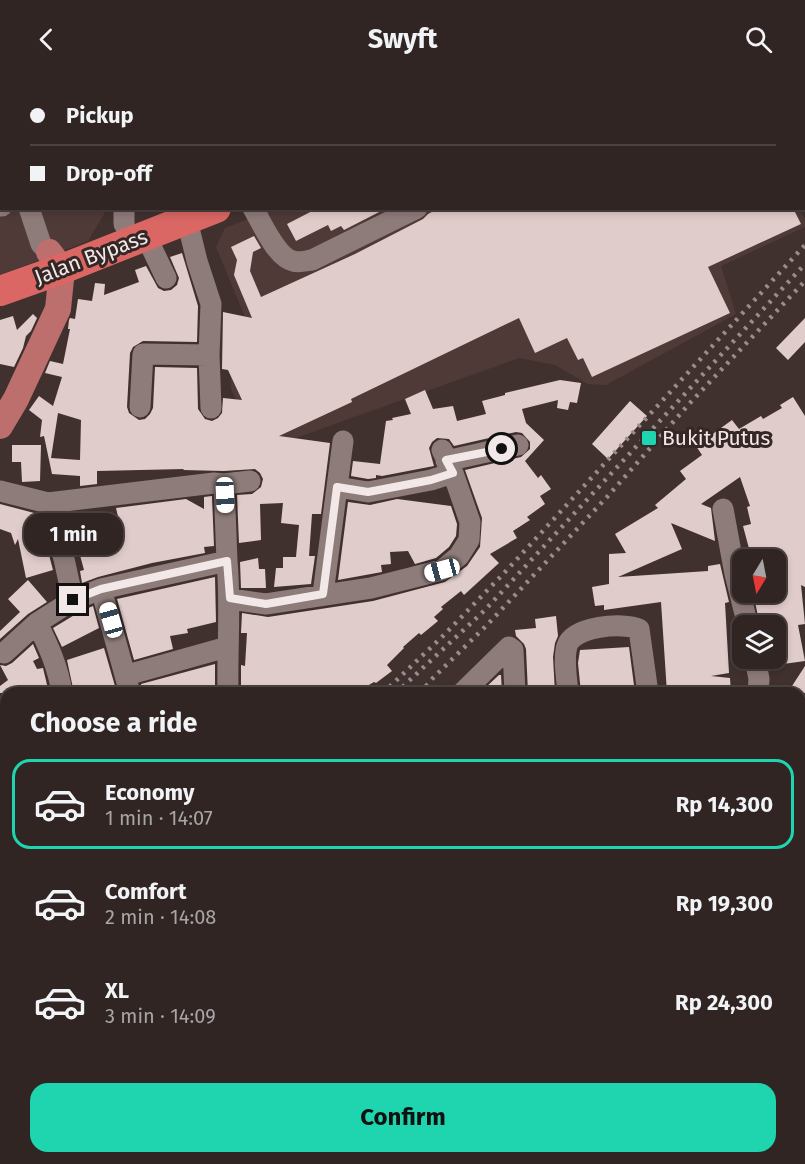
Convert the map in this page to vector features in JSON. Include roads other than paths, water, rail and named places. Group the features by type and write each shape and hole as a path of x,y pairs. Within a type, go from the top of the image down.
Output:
{"highway":[{"name":"Jalan Bypass","path":"0,291 131,223 202,210"},
{"name":"Jalan Bypass","path":"0,271 56,260"}],"main road":[{"path":"0,426 16,399 58,309 56,260"}],"street":[{"path":"30,210 41,244 56,260"},
{"path":"254,210 279,253 291,261 300,262 312,260 413,210"},
{"path":"175,214 197,261 212,304 209,355 211,408"},
{"path":"131,223 166,278"},
{"path":"140,408 143,354 209,355"},
{"path":"323,594 343,441"},
{"path":"337,487 368,492 431,480 447,461 518,445"},
{"path":"230,598 266,604 371,588 442,570 459,556 469,540 470,522 447,461"},
{"path":"0,491 48,503 203,484 250,481"},
{"path":"224,483 230,598 227,647 228,687"},
{"path":"48,503 73,600"},
{"path":"723,509 745,615"},
{"path":"4,653 37,623 73,600 101,589 227,561"},
{"path":"101,589 129,684 227,647"},
{"path":"37,623 52,651 61,687"},
{"path":"568,687 567,646 576,635 592,630 630,625 639,628 647,687"},
{"path":"468,687 509,647 513,650 515,687"},
{"path":"757,669 758,687"}],"railway":[{"path":"389,687 507,570 805,245"},
{"path":"402,687 485,610 805,264"},
{"path":"425,687 607,497 689,404 805,281"}],"place":[{"name":"Bukit Putus","path":"649,438"}]}
